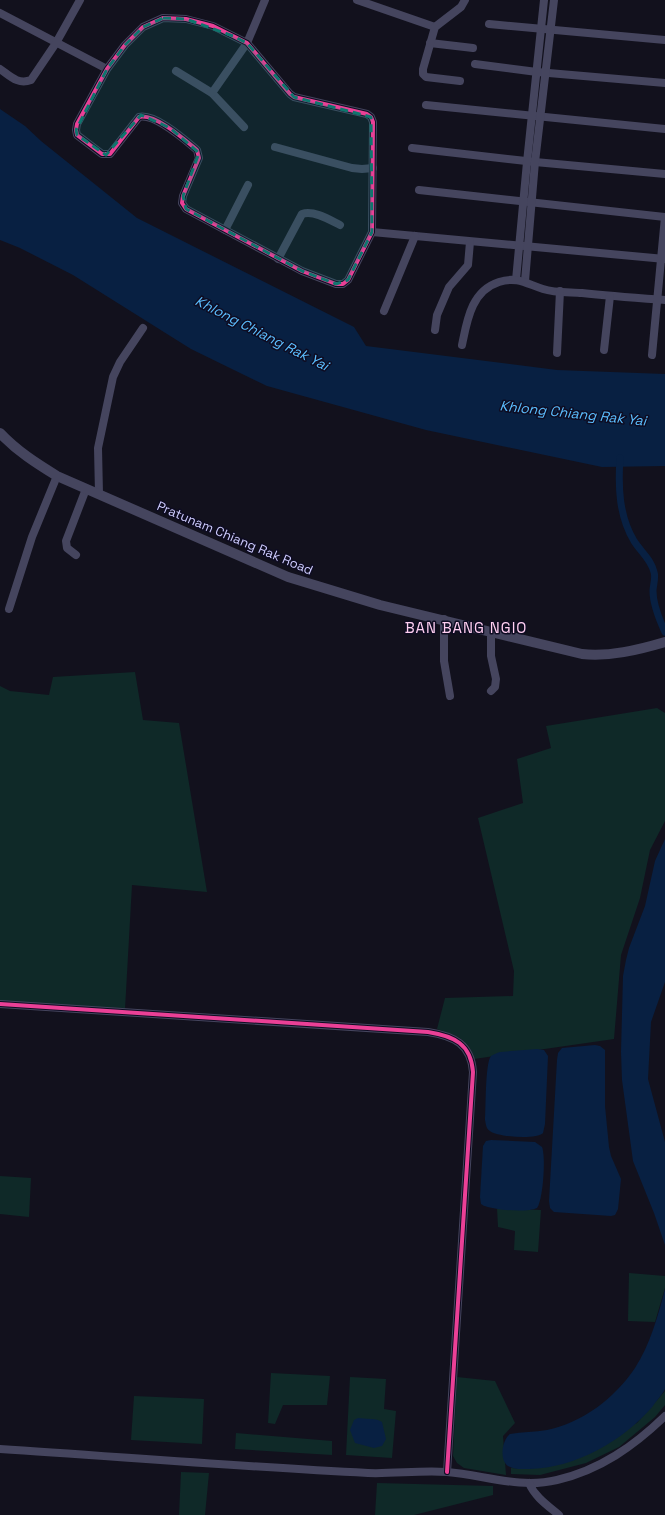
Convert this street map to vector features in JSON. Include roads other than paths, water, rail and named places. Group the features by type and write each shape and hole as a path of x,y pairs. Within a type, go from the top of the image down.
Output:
{"street":[{"path":"212,93 244,46 265,0"},
{"path":"357,0 435,27"},
{"path":"460,81 426,77 423,74 423,70 435,27 460,8 465,0"},
{"path":"525,281 532,203 531,116 544,0"},
{"path":"516,280 523,202 541,117 554,0"},
{"path":"0,69 20,82 31,80 56,42 76,1"},
{"path":"0,13 107,69"},
{"path":"163,18 186,19 206,24 244,46 294,97 367,114 371,117 373,122 372,232 348,280 344,284 336,284 302,271 186,209 182,203 183,196 199,158 199,153 170,128 148,117 139,117 110,154 106,155 102,154 77,135 77,124 107,69 125,45 143,27 163,18"},
{"path":"489,24 665,40"},
{"path":"430,43 473,48"},
{"path":"475,64 537,72 665,83"},
{"path":"176,71 212,93 244,127"},
{"path":"426,105 665,129"},
{"path":"275,147 352,168 373,168"},
{"path":"412,148 531,162 665,174"},
{"path":"225,230 248,185"},
{"path":"419,190 665,217 661,300 652,355"},
{"path":"278,259 302,214 312,214 340,224"},
{"path":"372,232 663,259"},
{"path":"384,311 412,236"},
{"path":"435,330 437,315 449,287 468,265 470,242"},
{"path":"462,345 469,312 476,300 486,289 499,282 516,280 525,281 543,289 661,300"},
{"path":"557,353 560,291"},
{"path":"604,350 610,296"},
{"path":"99,494 98,448 113,377 120,362 143,328"},
{"name":"Pratunam Chiang Rak Road","path":"0,433 11,445 27,458 57,476 288,577 380,605 576,653 596,656 663,643"},
{"path":"9,609 32,537 57,476"},
{"path":"76,555 67,548 66,541 86,489"},
{"path":"444,620 444,661 450,696"},
{"path":"491,631 491,656 496,679 495,687 492,691"},
{"path":"0,1004 428,1032 442,1034 464,1046 471,1058 473,1072 447,1472"},
{"path":"0,1449 370,1473 447,1472 513,1483 530,1483 556,1480 595,1467 629,1448 645,1436 665,1416"},
{"path":"530,1483 533,1491 538,1497 559,1515"}],"water":[{"name":"Khlong Chiang Rak Yai","path":"0,109 25,126 41,141 137,218 354,327 366,346 557,370 665,374 665,466 602,467 426,430 267,386 191,349 73,275 20,248 0,240"},
{"path":"665,839 665,982 651,1022 648,1079 665,1142 665,1245 633,1161 622,1080 621,1052 623,976 626,960 645,906 655,861"},
{"path":"595,1045 600,1046 605,1050 605,1106 609,1147 611,1156 621,1179 618,1209 615,1215 611,1216 554,1212 550,1208 549,1201 558,1053 562,1048"},
{"path":"537,1049 544,1050 548,1056 545,1124 543,1133 533,1136 517,1137 500,1135 490,1131 487,1128 485,1120 487,1076 491,1056 500,1052"},
{"path":"486,1141 535,1142 542,1147 544,1160 543,1178 541,1196 537,1208 532,1210 508,1210 492,1208 481,1204 480,1197 483,1146"},
{"path":"665,1289 665,1389 653,1406 641,1419 613,1441 581,1458 564,1464 529,1469 513,1468 508,1466 503,1459 503,1445 510,1434 547,1430 573,1422 597,1408 627,1379 645,1350"},
{"path":"358,1418 374,1419 382,1422 386,1439 382,1446 374,1448 355,1443 350,1430 354,1420"}],"waterway":[{"path":"620,458 619,480 622,511 625,522 634,541 653,567 655,574 653,591 655,607 665,632"}],"district":[{"name":"BAN BANG NGIO","path":"466,627"}]}
